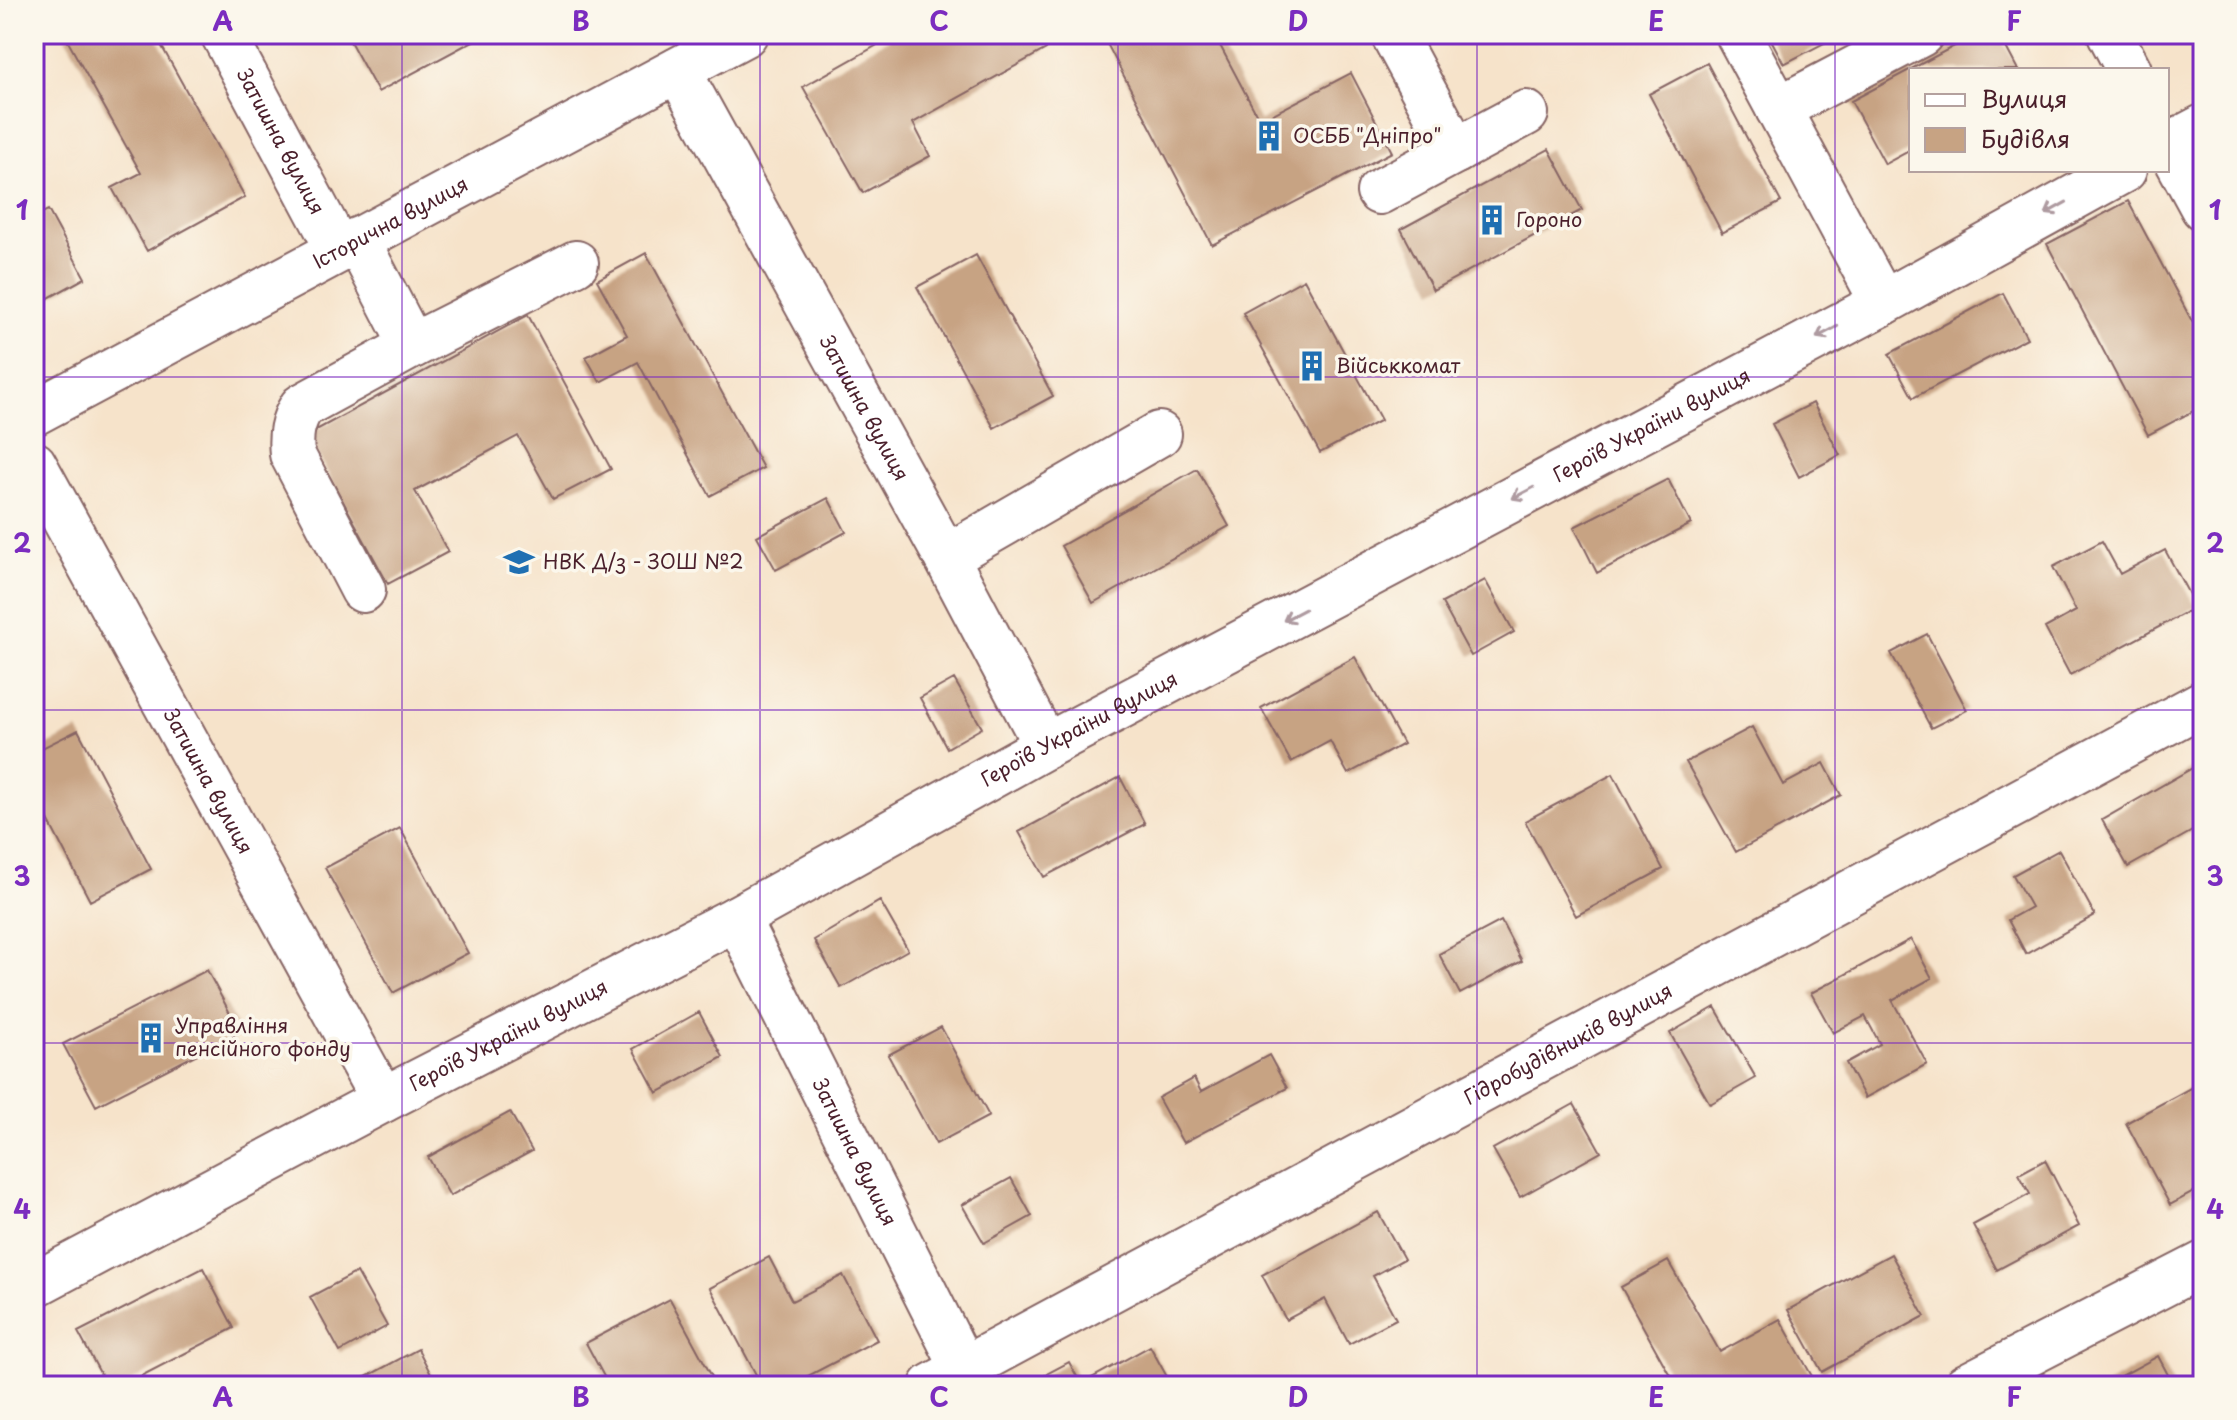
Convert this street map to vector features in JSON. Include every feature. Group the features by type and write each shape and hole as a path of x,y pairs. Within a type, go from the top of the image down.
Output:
{"street":[{"name":"Затишна вулиця","path":"223,34 412,346"},
{"name":"Історична вулиця","path":"34,413 745,34"},
{"path":"1393,34 1456,151"},
{"path":"1738,34 1883,303"},
{"path":"2110,34 2128,68"},
{"path":"1778,109 1893,40"},
{"name":"Затишна вулиця","path":"678,70 946,557 1046,746"},
{"path":"1379,192 1526,113"},
{"path":"2176,140 2203,208"},
{"name":"Героїв України вулиця","path":"34,1285 383,1100 737,918 1046,746 1883,303 2120,172"},
{"path":"363,590 292,454 290,438 293,420 302,406 576,263"},
{"path":"946,557 1159,434"},
{"name":"Затишна вулиця","path":"34,464 383,1100"},
{"name":"Гідробудівників вулиця","path":"955,1380 2203,703"},
{"name":"Затишна вулиця","path":"737,918 955,1380"},
{"path":"1966,1386 2203,1264"}],"building":[{"path":"73,34 155,34 245,197 147,251 112,188 141,173 66,38"},
{"path":"346,34 486,34 378,92"},
{"path":"897,34 1038,34 1046,49 913,123 930,156 863,193 803,87"},
{"name":"ОСББ \"Днiпро\"","path":"1102,34 1214,34 1260,121 1351,73 1392,152 1212,245"},
{"path":"1768,34 1834,34 1836,37 1784,64"},
{"path":"1977,34 1999,34 2017,68 1913,68"},
{"path":"1707,63 1781,202 1722,233 1649,94"},
{"path":"1909,70 1909,151 1885,164 1851,101"},
{"name":"Гороно","path":"1549,149 1582,210 1433,290 1401,229"},
{"path":"2128,201 2203,342 2203,406 2148,435 2047,244"},
{"path":"48,210 85,278 34,306 34,217"},
{"path":"646,253 763,468 710,496 638,362 600,382 586,357 627,335 597,280"},
{"path":"976,255 1053,396 994,428 917,287"},
{"name":"Військкомат","path":"1304,279 1381,420 1320,453 1243,313"},
{"path":"2003,293 2027,338 1913,398 1889,354"},
{"path":"528,315 611,469 553,499 518,436 415,491 448,552 388,584 307,435"},
{"path":"1813,403 1840,455 1799,477 1772,424"},
{"path":"1197,469 1229,526 1093,603 1061,546"},
{"path":"1668,479 1691,524 1597,573 1574,527"},
{"path":"828,498 846,532 776,570 757,536"},
{"path":"2102,541 2120,574 2165,550 2196,607 2070,675 2045,628 2076,611 2053,567"},
{"path":"1485,580 1514,632 1471,656 1442,603"},
{"path":"1927,634 1967,710 1931,728 1891,653"},
{"path":"1355,657 1403,744 1348,774 1330,741 1291,762 1261,708"},
{"path":"954,679 982,728 947,748 920,698"},
{"path":"1752,727 1783,785 1824,763 1841,795 1736,852 1686,762"},
{"path":"78,730 151,869 90,901 34,793 34,752"},
{"path":"2203,762 2203,825 2128,867 2102,820"},
{"path":"1613,774 1663,869 1576,916 1525,821"},
{"path":"1120,777 1145,824 1044,877 1019,832"},
{"path":"400,828 468,953 393,993 325,868"},
{"path":"2059,850 2095,915 2026,954 2008,920 2031,907 2013,875"},
{"path":"880,901 908,950 841,988 814,940"},
{"path":"1501,921 1522,961 1460,994 1439,954"},
{"path":"1911,939 1932,978 1892,1000 1927,1064 1865,1098 1846,1063 1880,1044 1865,1016 1833,1033 1811,993"},
{"name":"Управління пенсійного фонду","path":"207,970 240,1032 96,1106 63,1044"},
{"path":"1715,1007 1756,1078 1710,1104 1670,1033"},
{"path":"699,1012 723,1057 657,1093 633,1049"},
{"path":"941,1027 989,1116 936,1144 888,1055"},
{"path":"1269,1055 1287,1088 1183,1143 1158,1098 1194,1078 1201,1092"},
{"path":"2192,1087 2199,1099 2203,1097 2203,1187 2170,1205 2126,1123"},
{"path":"1574,1104 1601,1152 1520,1197 1493,1149"},
{"path":"510,1112 532,1151 450,1196 428,1157"},
{"path":"2045,1160 2079,1226 1997,1270 1973,1225 2030,1194 2019,1174"},
{"path":"1011,1178 1032,1216 984,1243 962,1205"},
{"path":"1378,1212 1404,1259 1373,1276 1396,1319 1349,1344 1325,1299 1286,1320 1262,1275"},
{"path":"1891,1254 1925,1316 1822,1372 1788,1310"},
{"path":"769,1257 792,1301 843,1275 877,1340 789,1386 762,1386 710,1288"},
{"path":"1668,1261 1720,1352 1780,1319 1813,1378 1798,1386 1676,1386 1621,1287"},
{"path":"203,1268 234,1328 122,1386 107,1386 78,1332"},
{"path":"357,1272 387,1326 340,1352 310,1297"},
{"path":"670,1299 717,1386 609,1386 586,1343"},
{"path":"1150,1346 1172,1386 1039,1386 1035,1380 1069,1362 1081,1384"},
{"path":"418,1349 437,1386 354,1386 353,1384"},
{"path":"2158,1356 2174,1386 2103,1386"}],"place":[{"name":"ОСББ \"Днiпро\"","path":"1269,136"},
{"name":"Гороно","path":"1492,220"},
{"name":"Військкомат","path":"1312,366"},
{"name":"НВК Д/з - ЗОШ №2","path":"519,562"},
{"name":"Управління пенсійного фонду","path":"151,1038"}]}
